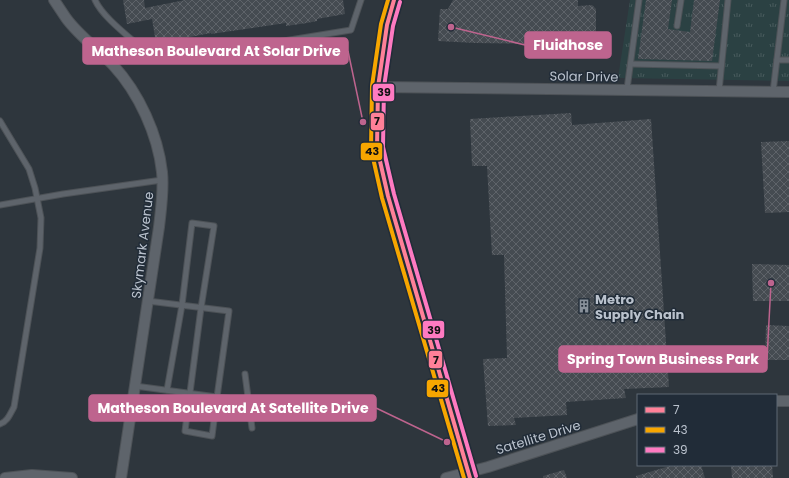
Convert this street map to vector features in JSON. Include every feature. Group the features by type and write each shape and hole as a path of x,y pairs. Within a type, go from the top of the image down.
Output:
{"street":[{"name":"Skymark Avenue","path":"54,0 66,18 115,67 131,88 147,117 159,158 162,180 159,227 121,478"},
{"path":"394,0 387,25 378,87 377,148 388,196 469,475"},
{"name":"Solar Drive","path":"378,87 789,92"},
{"path":"777,401 789,401"},
{"name":"Satellite Drive","path":"446,478 469,475 488,467 637,419"},
{"path":"4,478 32,475 72,478"}],"lane":[{"path":"95,0 106,15 146,52 159,59 166,60 351,30 361,0"},
{"path":"628,89 639,0"},
{"path":"677,26 681,0"},
{"path":"719,91 728,0"},
{"path":"774,92 784,0"},
{"path":"777,60 789,60"},
{"path":"631,64 721,66"},
{"path":"0,121 29,169 38,199 41,218 40,248 14,407 8,419 0,424"},
{"path":"0,205 63,194 162,180"},
{"path":"148,301 182,305 201,308 229,311 212,436 185,431 201,308 214,226 192,223 182,305 167,390"},
{"path":"245,374 252,428"},
{"path":"135,386 249,402"}],"green space":[{"path":"630,0 789,0 789,81 618,78"}],"building":[{"path":"123,0 144,0 145,8 185,0 343,0 345,14 317,19 317,21 286,26 286,23 211,33 179,39 180,43 168,45 167,41 156,43 152,19 127,24"},
{"path":"453,0 578,0 578,6 592,5 596,9 596,50 582,49 581,47 574,47 572,49 546,49 540,44 438,41 440,9 448,9"},
{"path":"646,0 672,0 668,29 690,32 694,0 720,0 712,61 638,59"},
{"name":"Metro Supply Chain","path":"571,113 572,125 651,119 669,387 624,389 626,398 566,402 567,415 514,418 516,425 488,426 483,359 507,358 504,255 492,255 487,166 472,166 470,119"},
{"path":"789,141 789,212 765,213 761,142"},
{"path":"752,264 789,265 789,301 753,301"},
{"path":"766,325 789,326 789,360 765,360"},
{"path":"670,466 701,466 705,478 636,478 636,476"},
{"path":"731,466 772,466 773,478 732,478"},
{"path":"564,470 567,478 543,478 543,476"}],"transit line":[{"name":"43","path":"388,0 381,24 372,86 371,149 382,198 464,478"},
{"name":"7","path":"394,0 387,25 378,87 377,148 388,196 470,478"},
{"name":"39","path":"400,2 393,26 384,87 383,147 394,194 476,476"}],"place":[{"name":"Fluidhose","path":"451,27"},
{"name":"Matheson Boulevard At Solar Drive","path":"363,122"},
{"name":"Spring Town Business Park","path":"771,283"},
{"name":"Metro Supply Chain","path":"584,306"},
{"name":"Matheson Boulevard At Satellite Drive","path":"447,442"}]}
